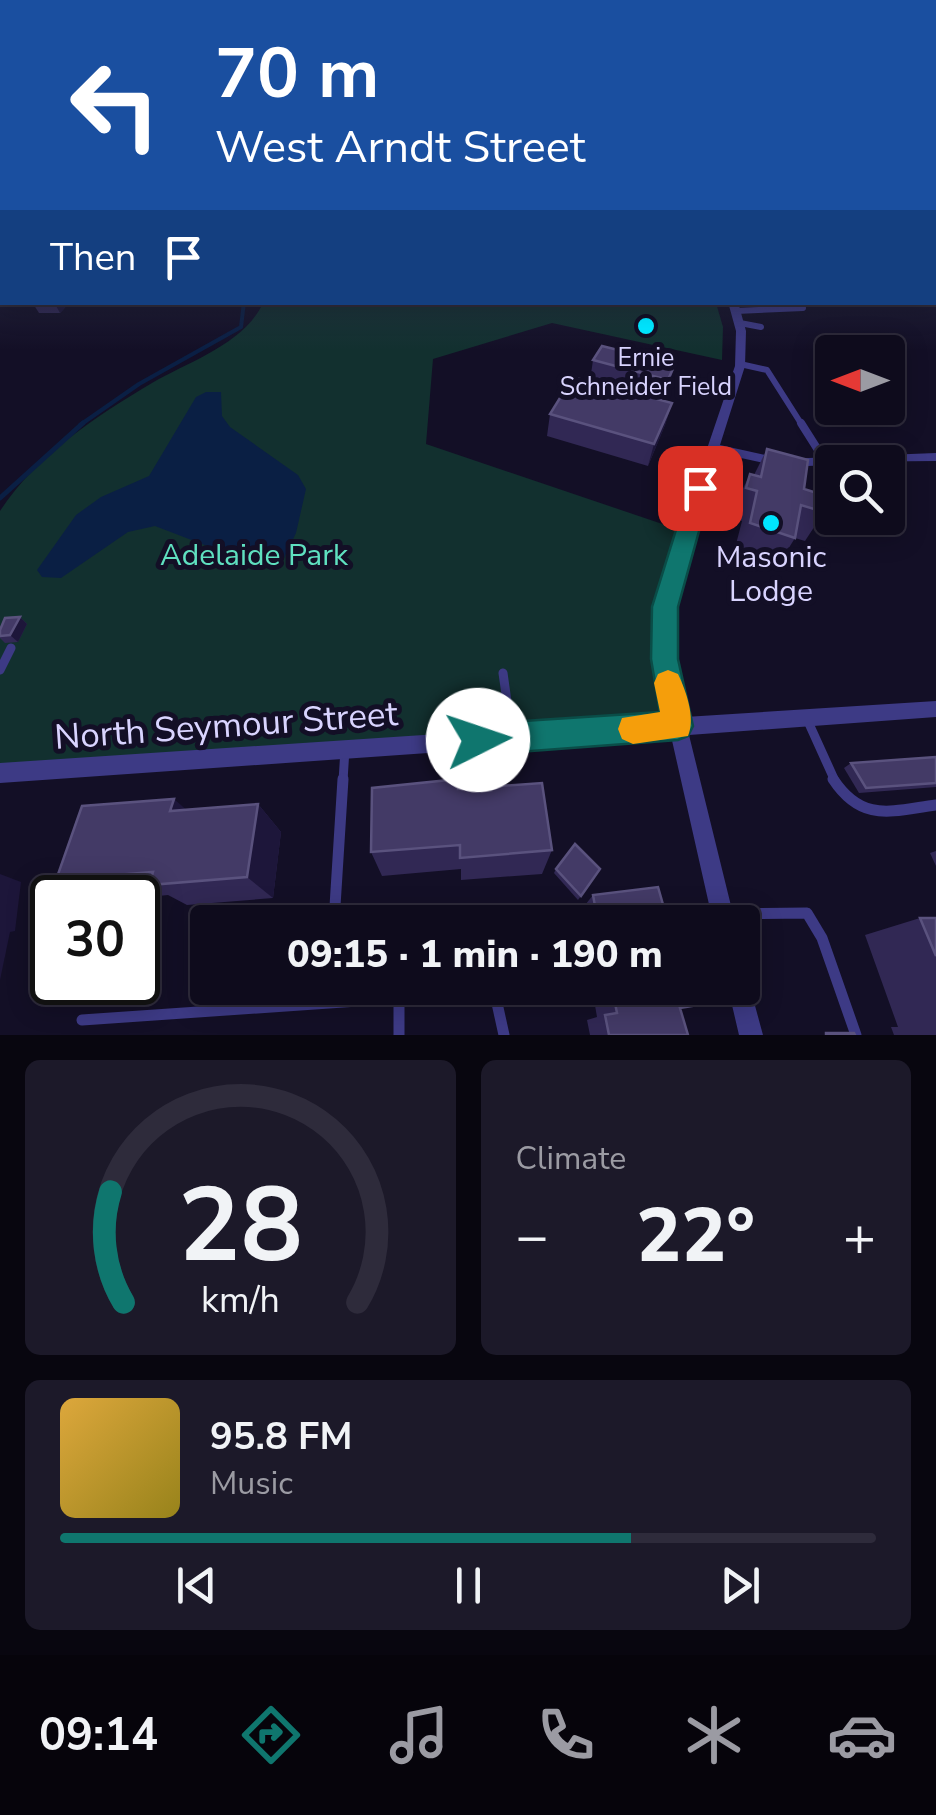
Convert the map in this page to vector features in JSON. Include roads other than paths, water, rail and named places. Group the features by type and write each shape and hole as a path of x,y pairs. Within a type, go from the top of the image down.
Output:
{"street":[{"path":"721,905 664,659 665,607 671,576 740,364 736,312"},
{"path":"714,448 765,462 815,461"},
{"path":"905,457 936,456"},
{"name":"North Seymour Street","path":"0,773 936,709"},
{"path":"744,1005 751,1035"}],"lane":[{"path":"736,312 776,306 803,308 800,305"},
{"path":"736,312 761,327"},
{"path":"740,364 767,370 816,445"},
{"path":"0,670 11,648"},
{"path":"503,674 512,737"},
{"path":"806,717 836,784 854,802 883,812 936,805"},
{"path":"335,905 345,749"},
{"path":"760,916 807,914 822,938 856,1035"},
{"path":"82,1020 225,1005"},
{"path":"399,1005 400,1035"},
{"path":"497,1005 504,1035"}],"water":[{"path":"221,392 222,416 230,427 298,475 306,489 296,533 284,558 249,562 155,526 128,532 61,578 42,577 37,570 76,515 101,497 149,476 196,397"}],"waterway":[{"path":"80,425 139,384 241,327 244,305"},
{"path":"0,498 83,423"}],"place":[{"name":"Ernie Schneider Field","path":"646,326"},
{"name":"Masonic Lodge","path":"771,523"}],"park label":[{"name":"Adelaide Park","path":"254,555"}]}
